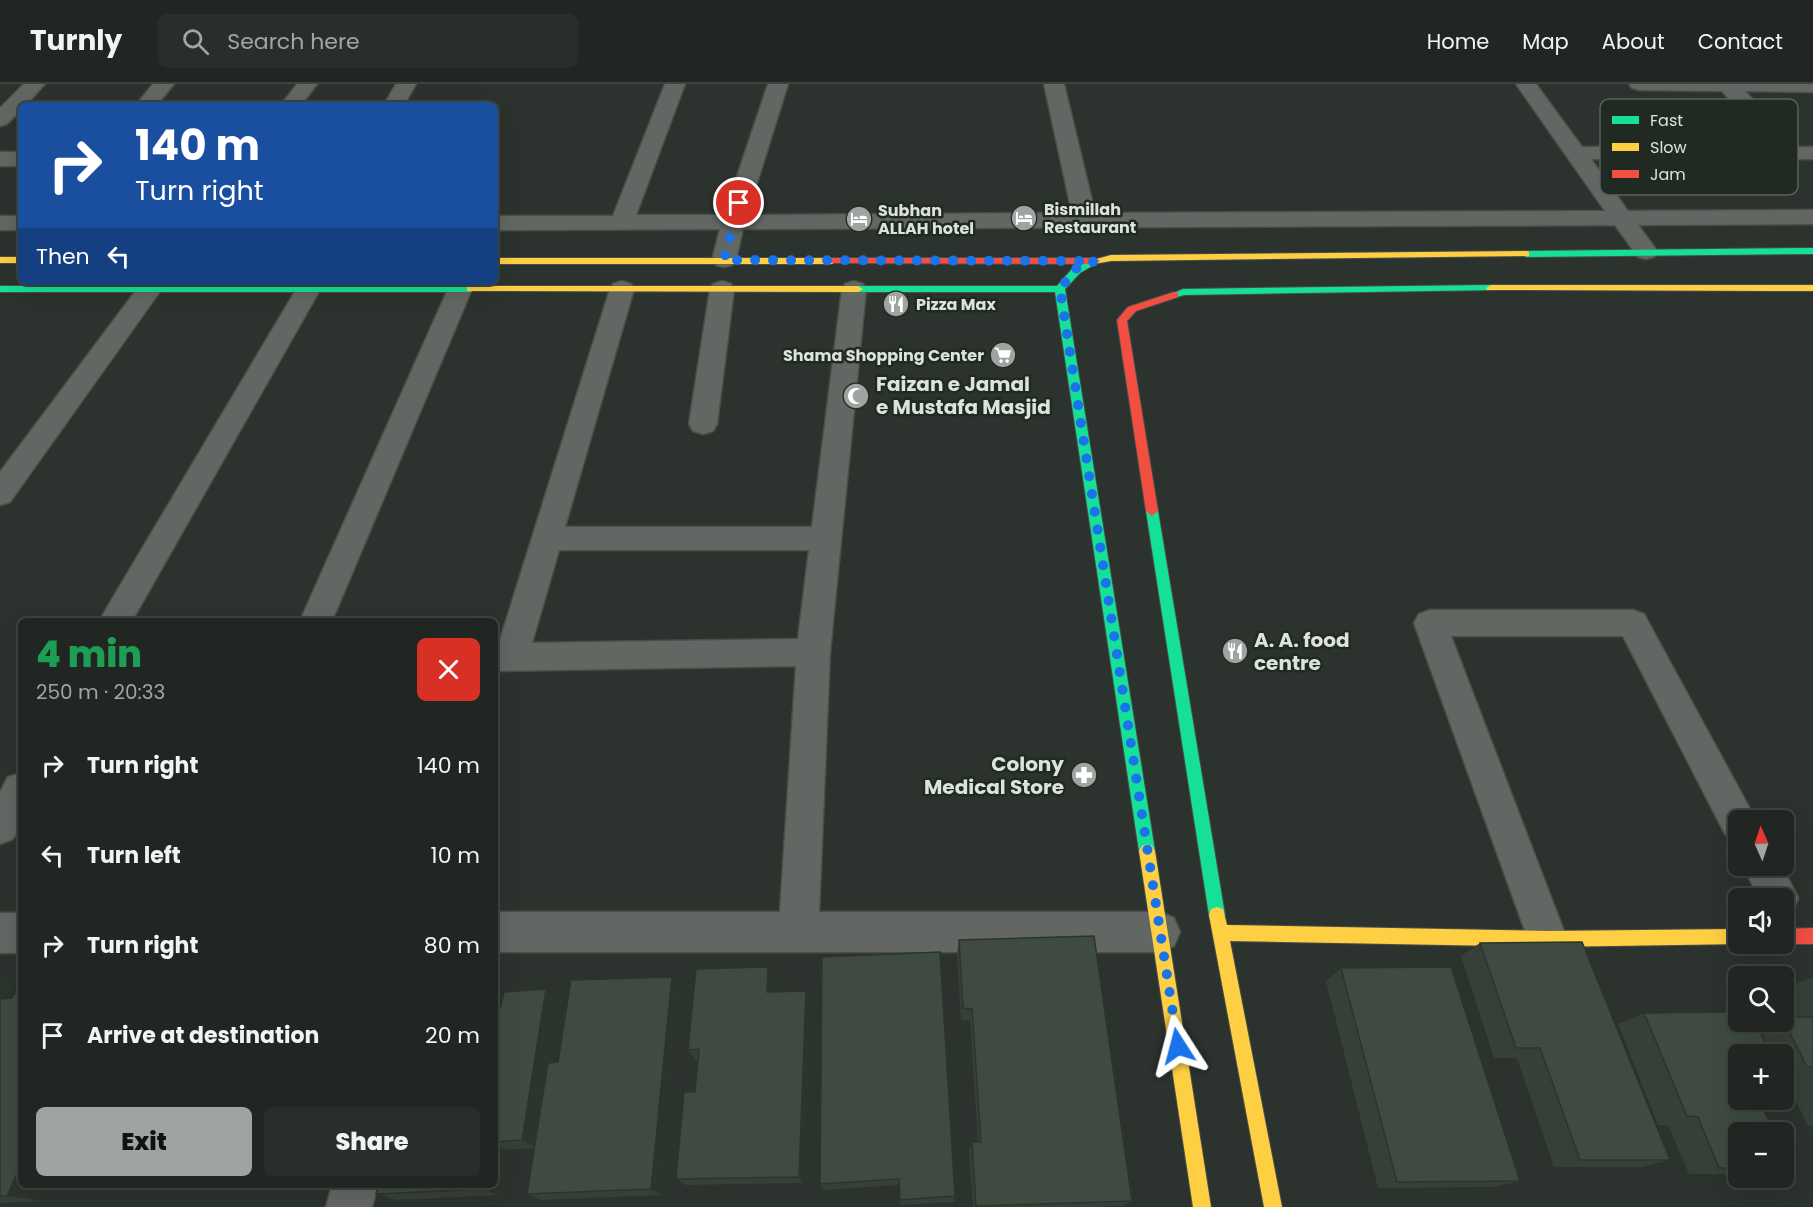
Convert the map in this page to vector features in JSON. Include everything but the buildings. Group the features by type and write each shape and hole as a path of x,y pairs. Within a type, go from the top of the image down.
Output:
{"main road":[{"path":"498,261 1095,261 1111,258 1813,251"},
{"path":"0,260 18,260"},
{"path":"1095,261 1075,269 1060,289 1202,1207"},
{"path":"1273,1207 1220,933 1122,320 1132,309 1183,292 1451,288 1813,288"},
{"path":"0,289 1060,289"},
{"path":"1220,933 1547,939 1728,937"}],"street":[{"path":"0,120 35,84"},
{"path":"149,102 164,84"},
{"path":"293,102 307,84"},
{"path":"396,102 406,84"},
{"path":"621,224 675,84"},
{"path":"724,260 733,223 778,84"},
{"path":"1054,84 1085,222"},
{"path":"1526,84 1600,188"},
{"path":"1639,84 1813,86"},
{"path":"1728,85 1741,99"},
{"path":"1575,153 1600,153"},
{"path":"0,159 18,159"},
{"path":"1605,195 1646,252"},
{"path":"498,224 1813,217"},
{"path":"0,223 18,223"},
{"path":"117,618 309,288"},
{"path":"317,618 460,289"},
{"path":"622,289 548,538 503,657 813,652"},
{"path":"703,424 722,289"},
{"path":"799,930 813,652 854,289"},
{"path":"2,488 149,290"},
{"path":"548,538 827,539"},
{"path":"1547,939 1430,623 1633,623 1732,810"},
{"path":"0,827 18,794"},
{"path":"498,932 799,930 1160,932"},
{"path":"0,933 18,933"},
{"path":"349,1207 354,1188"}],"traffic: fast":[{"path":"1526,254 1813,251"},
{"path":"1094,261 1076,271 1060,289 1147,851"},
{"path":"1174,295 1183,292 1491,288"},
{"path":"0,289 471,289"},
{"path":"858,289 1060,289"},
{"path":"1152,511 1217,915"}],"traffic: slow":[{"path":"1094,261 1111,258 1526,254"},
{"path":"0,260 18,260"},
{"path":"498,261 832,261"},
{"path":"1491,288 1813,288"},
{"path":"471,289 858,289"},
{"path":"1147,851 1202,1207"},
{"path":"1217,915 1273,1207"},
{"path":"1220,933 1547,939 1728,937"}],"traffic: jam":[{"path":"832,261 1095,261"},
{"path":"1152,511 1122,320 1132,309 1174,295"},
{"path":"1794,937 1813,936"}],"place":[{"name":"Bismillah Restaurant","path":"1024,218"},
{"name":"Subhan ALLAH hotel","path":"859,219"},
{"name":"Pizza Max","path":"896,304"},
{"name":"Shama Shopping Center","path":"1003,355"},
{"name":"Faizan e Jamal e Mustafa Masjid","path":"856,396"},
{"name":"A. A. food centre","path":"1235,651"},
{"name":"Colony Medical Store","path":"1084,775"}],"route":[{"path":"739,203 724,260 1095,261 1075,269 1060,289 1178,1046"}]}
